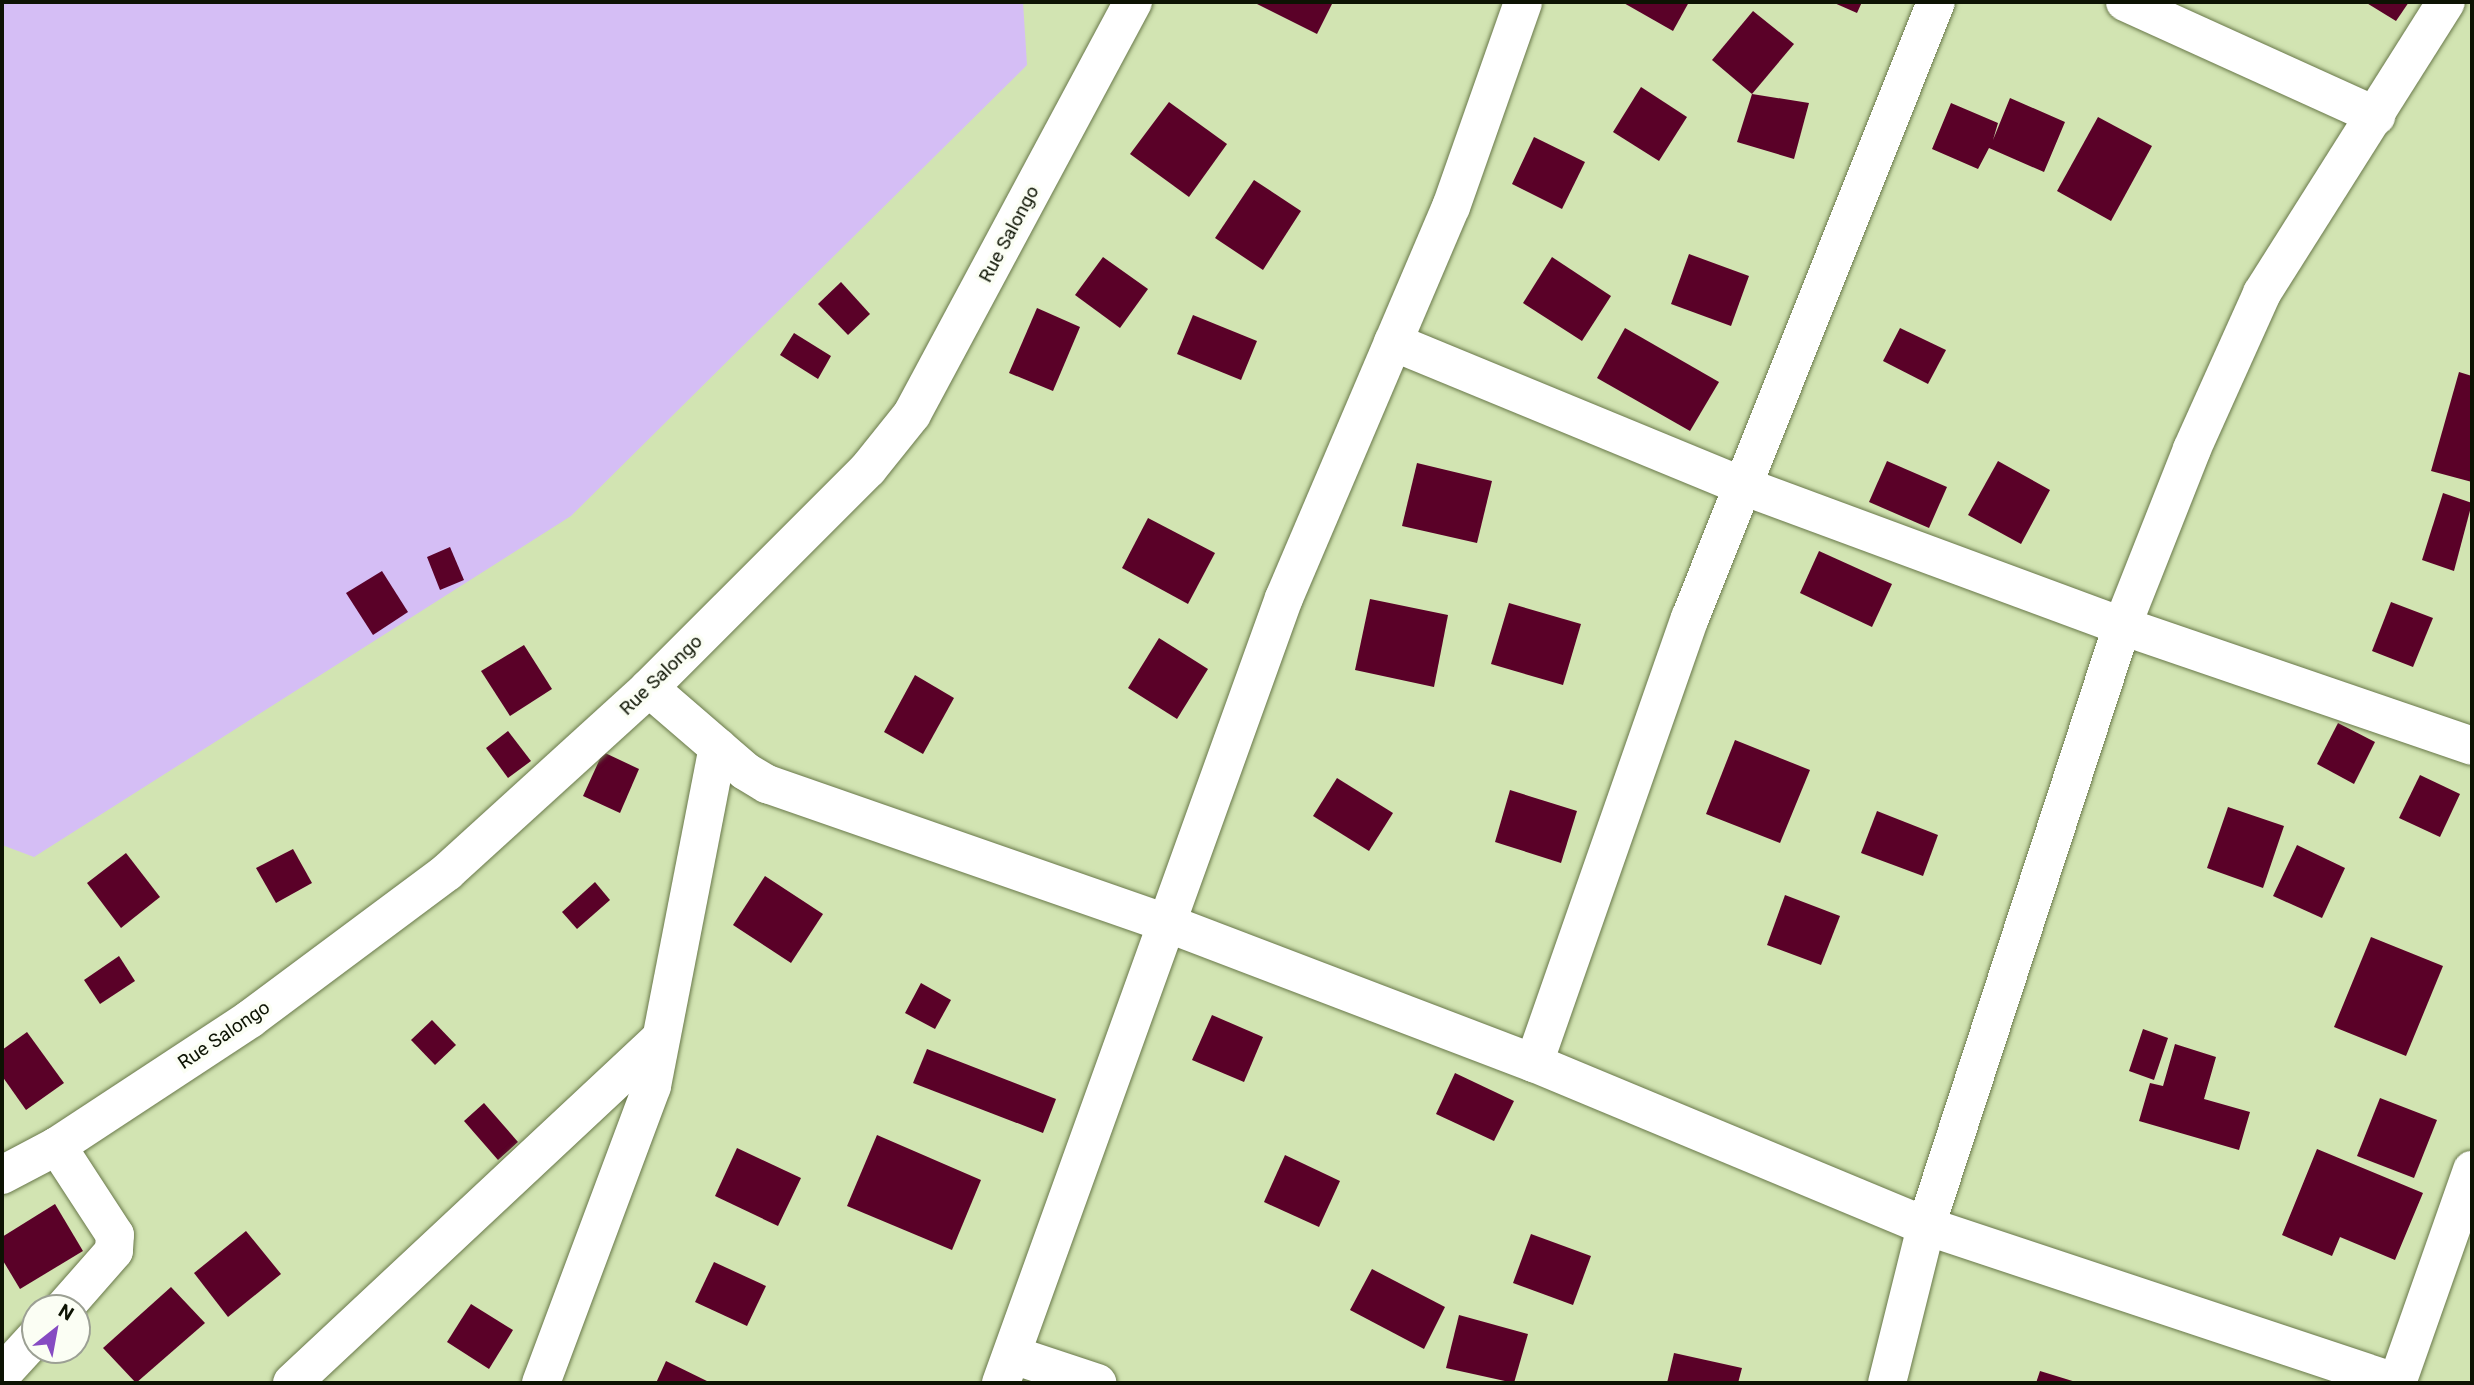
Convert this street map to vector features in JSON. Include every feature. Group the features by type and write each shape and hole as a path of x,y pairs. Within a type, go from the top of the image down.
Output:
{"street":[{"name":"Rue Salongo","path":"2,1175 57,1146 250,1018 447,873 649,688 868,469 912,414 1133,2"},
{"path":"1097,1383 1007,1369 1164,922 1284,598 1451,207 1523,2"},
{"path":"1534,1063 1690,618 1936,2"},
{"path":"2125,2 2376,116"},
{"path":"1887,1383 1926,1226 2122,626 2249,318 2446,2"},
{"path":"1393,342 1743,486 2122,626 2472,746"},
{"path":"649,688 718,747 767,784 1164,922 1534,1063 1926,1226 2397,1383 2472,1170"},
{"path":"541,1383 644,1111 661,1038 718,747"},
{"path":"292,1383 661,1038"},
{"path":"57,1146 115,1235 114,1251 76,1294"},
{"path":"2,1374 21,1354"}],"shaded area":[{"path":"2,2 1023,2 1027,65 571,516 34,857 2,845"}],"building":[{"path":"1253,2 1333,2 1317,34"},
{"path":"1622,2 1689,2 1673,31"},
{"path":"1832,2 1862,2 1857,13"},
{"path":"2365,2 2409,2 2396,21"},
{"path":"1753,11 1794,44 1752,94 1712,60"},
{"path":"1641,87 1687,117 1659,161 1613,132"},
{"path":"1752,94 1809,103 1794,159 1737,142"},
{"path":"2010,98 2065,122 2044,172 1989,148 1978,169 1932,149 1951,103 1998,123 1993,140"},
{"path":"1169,102 1227,144 1189,197 1130,154"},
{"path":"2098,117 2152,146 2111,221 2057,191"},
{"path":"1534,137 1585,162 1562,209 1512,184"},
{"path":"1254,180 1301,211 1263,270 1215,238"},
{"path":"1689,254 1749,276 1731,326 1671,304"},
{"path":"1103,257 1148,289 1120,328 1075,295"},
{"path":"1552,257 1611,296 1582,341 1523,303"},
{"path":"841,282 870,314 848,335 818,304"},
{"path":"1037,308 1080,327 1053,391 1009,373"},
{"path":"1193,315 1257,341 1241,380 1177,354"},
{"path":"1625,328 1719,382 1690,431 1597,378"},
{"path":"1900,328 1946,350 1928,384 1883,361"},
{"path":"794,333 831,356 818,379 780,355"},
{"path":"2459,372 2472,376 2472,482 2431,471"},
{"path":"1887,461 1947,487 1929,528 1869,502"},
{"path":"1998,461 2050,490 2021,544 1968,515"},
{"path":"1417,463 1492,481 1477,543 1402,526"},
{"path":"2443,493 2472,503 2454,571 2422,560"},
{"path":"1148,518 1215,553 1188,604 1122,568"},
{"path":"450,547 464,580 440,590 427,557"},
{"path":"1819,551 1892,584 1872,627 1800,593"},
{"path":"382,571 408,612 373,635 346,593"},
{"path":"1370,599 1448,615 1434,687 1355,670"},
{"path":"2391,602 2433,618 2413,667 2372,651"},
{"path":"1509,603 1581,624 1563,685 1491,664"},
{"path":"1159,638 1208,669 1177,719 1128,688"},
{"path":"524,645 552,689 510,716 481,671"},
{"path":"915,675 954,698 923,754 884,732"},
{"path":"2338,723 2375,742 2354,784 2317,764"},
{"path":"508,731 531,761 508,778 486,748"},
{"path":"1735,740 1810,770 1780,843 1706,814"},
{"path":"603,752 639,769 620,813 583,796"},
{"path":"2420,775 2460,794 2440,837 2399,818"},
{"path":"1337,778 1393,813 1369,851 1313,816"},
{"path":"1510,790 1577,811 1561,863 1495,842"},
{"path":"2228,807 2284,826 2263,888 2207,868"},
{"path":"1877,811 1938,835 1923,876 1861,853"},
{"path":"2297,845 2345,868 2322,918 2273,896"},
{"path":"293,849 312,883 276,903 256,868"},
{"path":"126,853 160,897 121,928 87,883"},
{"path":"765,876 823,914 791,963 733,925"},
{"path":"595,882 610,900 577,929 562,912"},
{"path":"1785,895 1840,916 1821,965 1767,945"},
{"path":"2371,937 2443,966 2406,1056 2334,1027"},
{"path":"119,956 135,981 100,1004 84,980"},
{"path":"921,983 951,1000 935,1029 905,1013"},
{"path":"1212,1015 1263,1037 1244,1082 1192,1060"},
{"path":"432,1020 456,1045 435,1065 411,1040"},
{"path":"2143,1029 2168,1038 2154,1080 2129,1071"},
{"path":"27,1032 64,1083 26,1110 2,1076 2,1050"},
{"path":"2175,1044 2216,1057 2204,1099 2250,1112 2239,1150 2139,1121 2150,1083 2163,1086"},
{"path":"927,1049 1056,1099 1043,1133 913,1083"},
{"path":"1455,1073 1514,1101 1494,1141 1436,1114"},
{"path":"2380,1098 2437,1120 2414,1178 2357,1156"},
{"path":"484,1103 518,1142 498,1160 464,1121"},
{"path":"877,1135 981,1180 952,1250 847,1206"},
{"path":"737,1148 801,1178 778,1226 715,1196"},
{"path":"2317,1149 2423,1193 2395,1260 2340,1237 2332,1256 2282,1235"},
{"path":"1285,1155 1340,1181 1319,1227 1264,1202"},
{"path":"55,1204 83,1251 20,1289 2,1259 2,1237"},
{"path":"246,1231 281,1274 228,1317 194,1273"},
{"path":"1531,1234 1591,1256 1573,1305 1513,1283"},
{"path":"714,1262 766,1286 747,1326 695,1302"},
{"path":"1372,1269 1445,1307 1424,1349 1350,1310"},
{"path":"171,1287 205,1323 136,1383 103,1348"},
{"path":"471,1304 513,1330 489,1369 447,1342"},
{"path":"1459,1315 1528,1334 1514,1383 1446,1368"},
{"path":"1674,1353 1742,1368 1738,1383 1667,1383"},
{"path":"666,1361 711,1383 656,1383"},
{"path":"2040,1371 2079,1383 2036,1383"}]}
